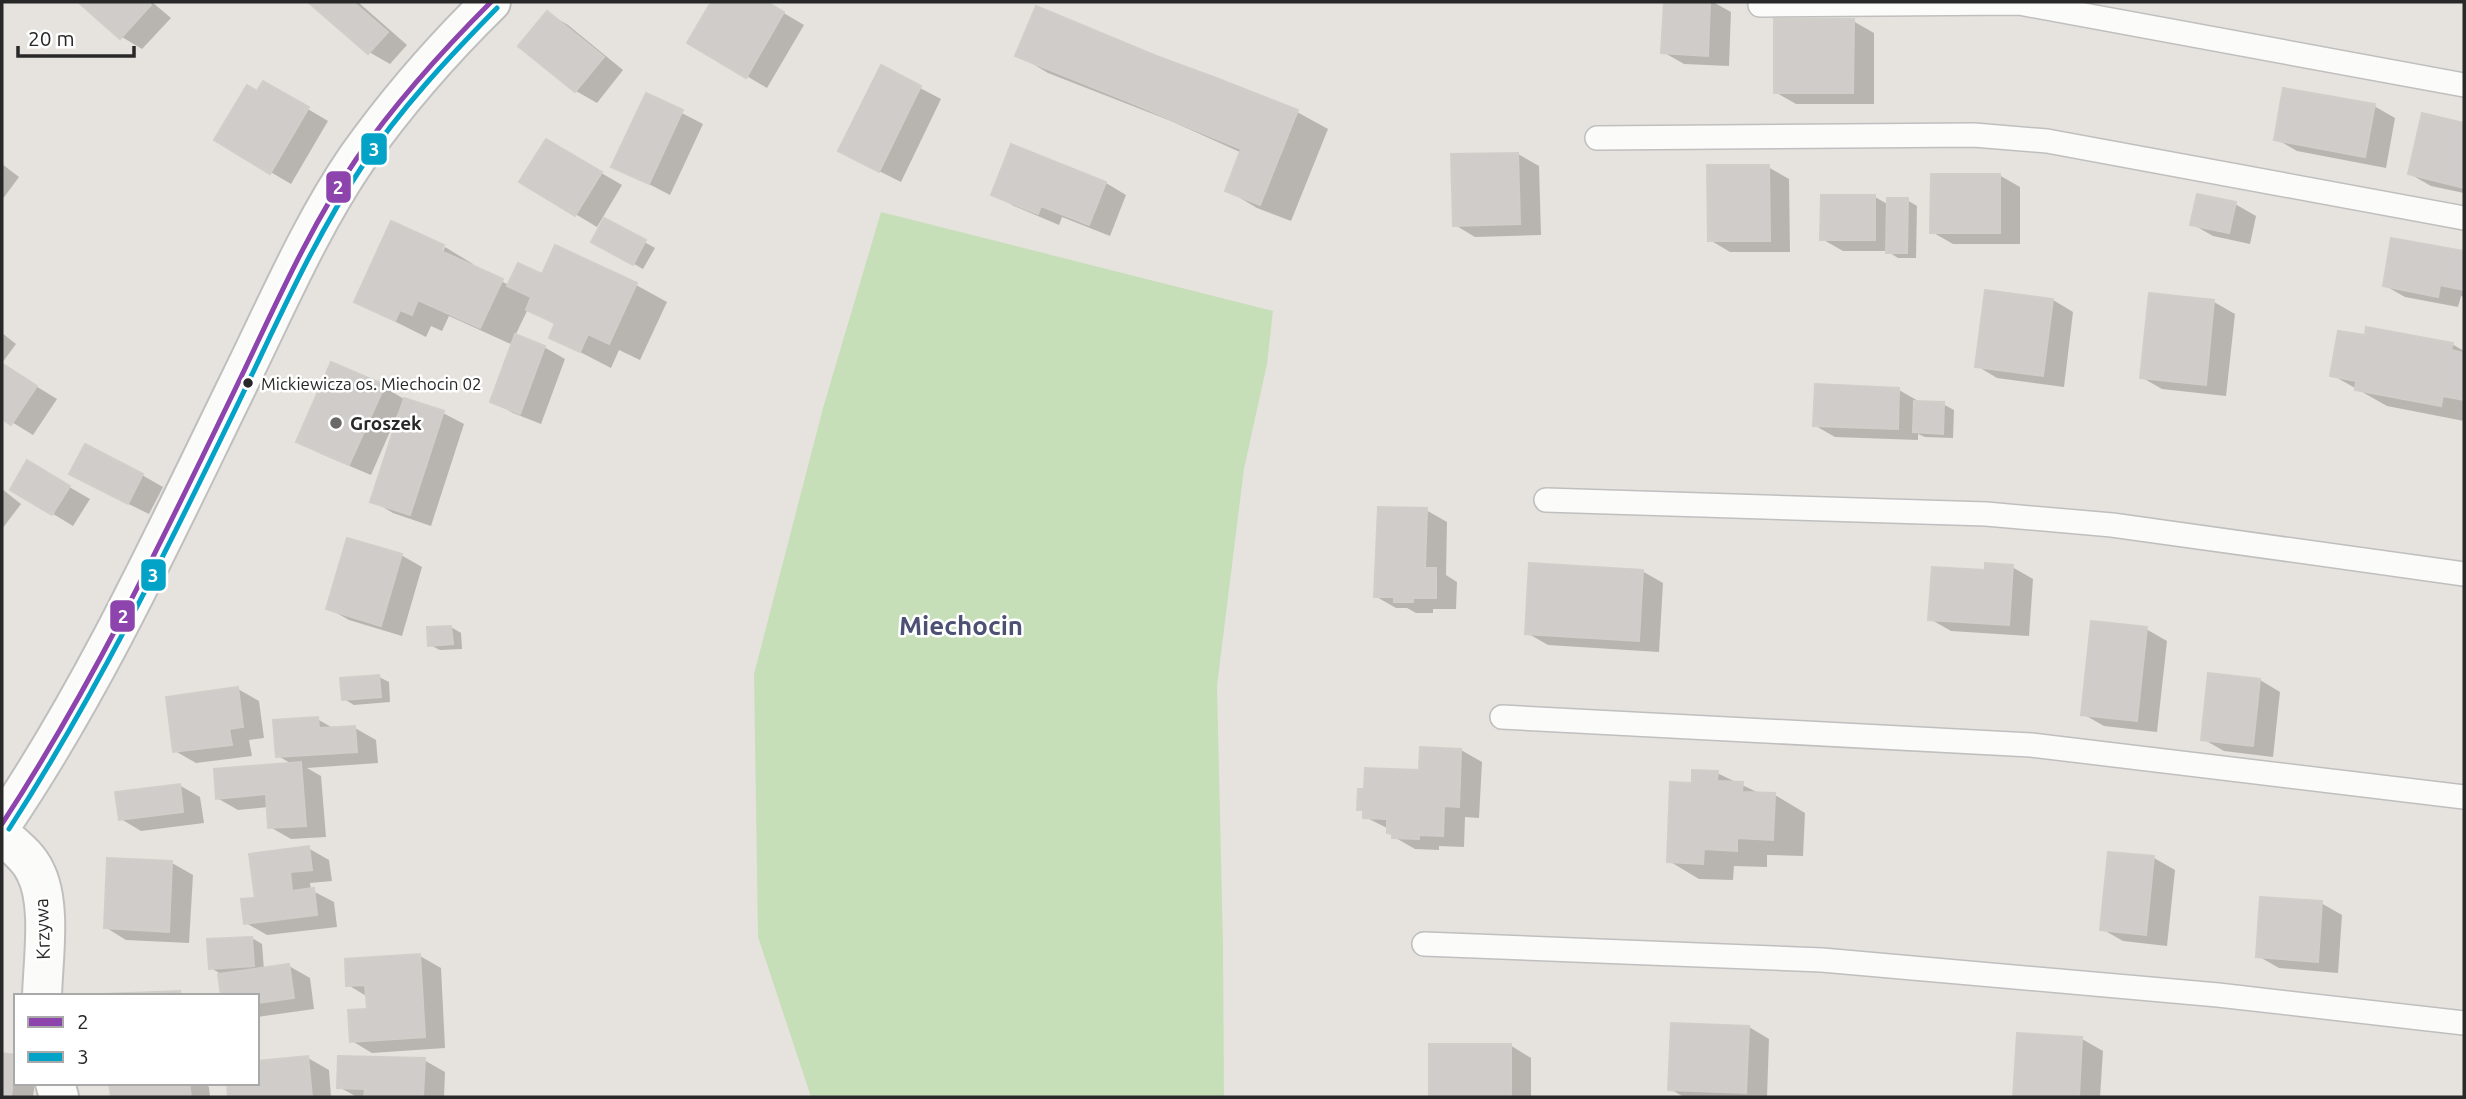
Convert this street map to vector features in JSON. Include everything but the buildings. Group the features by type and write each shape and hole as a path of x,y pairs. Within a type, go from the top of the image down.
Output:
{"street":[{"path":"5,816 56,738 112,635 313,233 350,170 402,99 491,2"},
{"name":"Krzywa","path":"5,816 20,851 35,870 40,884 44,910 42,994"}],"lane":[{"path":"1760,5 2019,3 2464,85"},
{"path":"1597,138 1974,135 2047,141 2464,218"},
{"path":"1546,500 1986,514 2112,525 2464,573"},
{"path":"1502,717 2031,745 2464,797"},
{"path":"1423,944 1822,960 2218,995 2464,1023"}],"green space":[{"path":"881,212 1273,311 1267,364 1244,469 1217,686 1224,1097 811,1097 758,937 754,674 823,408"}],"transit line":[{"name":"2","path":"2,824 64,723 121,619 288,280 338,187 372,137 404,97 491,2"},
{"name":"3","path":"9,829 71,728 127,625 294,287 344,195 409,103 497,8"}],"place":[{"name":"Mickiewicza os. Miechocin 02","path":"248,383"},
{"name":"Groszek","path":"336,423"}],"district":[{"name":"Miechocin","path":"961,626"}]}
